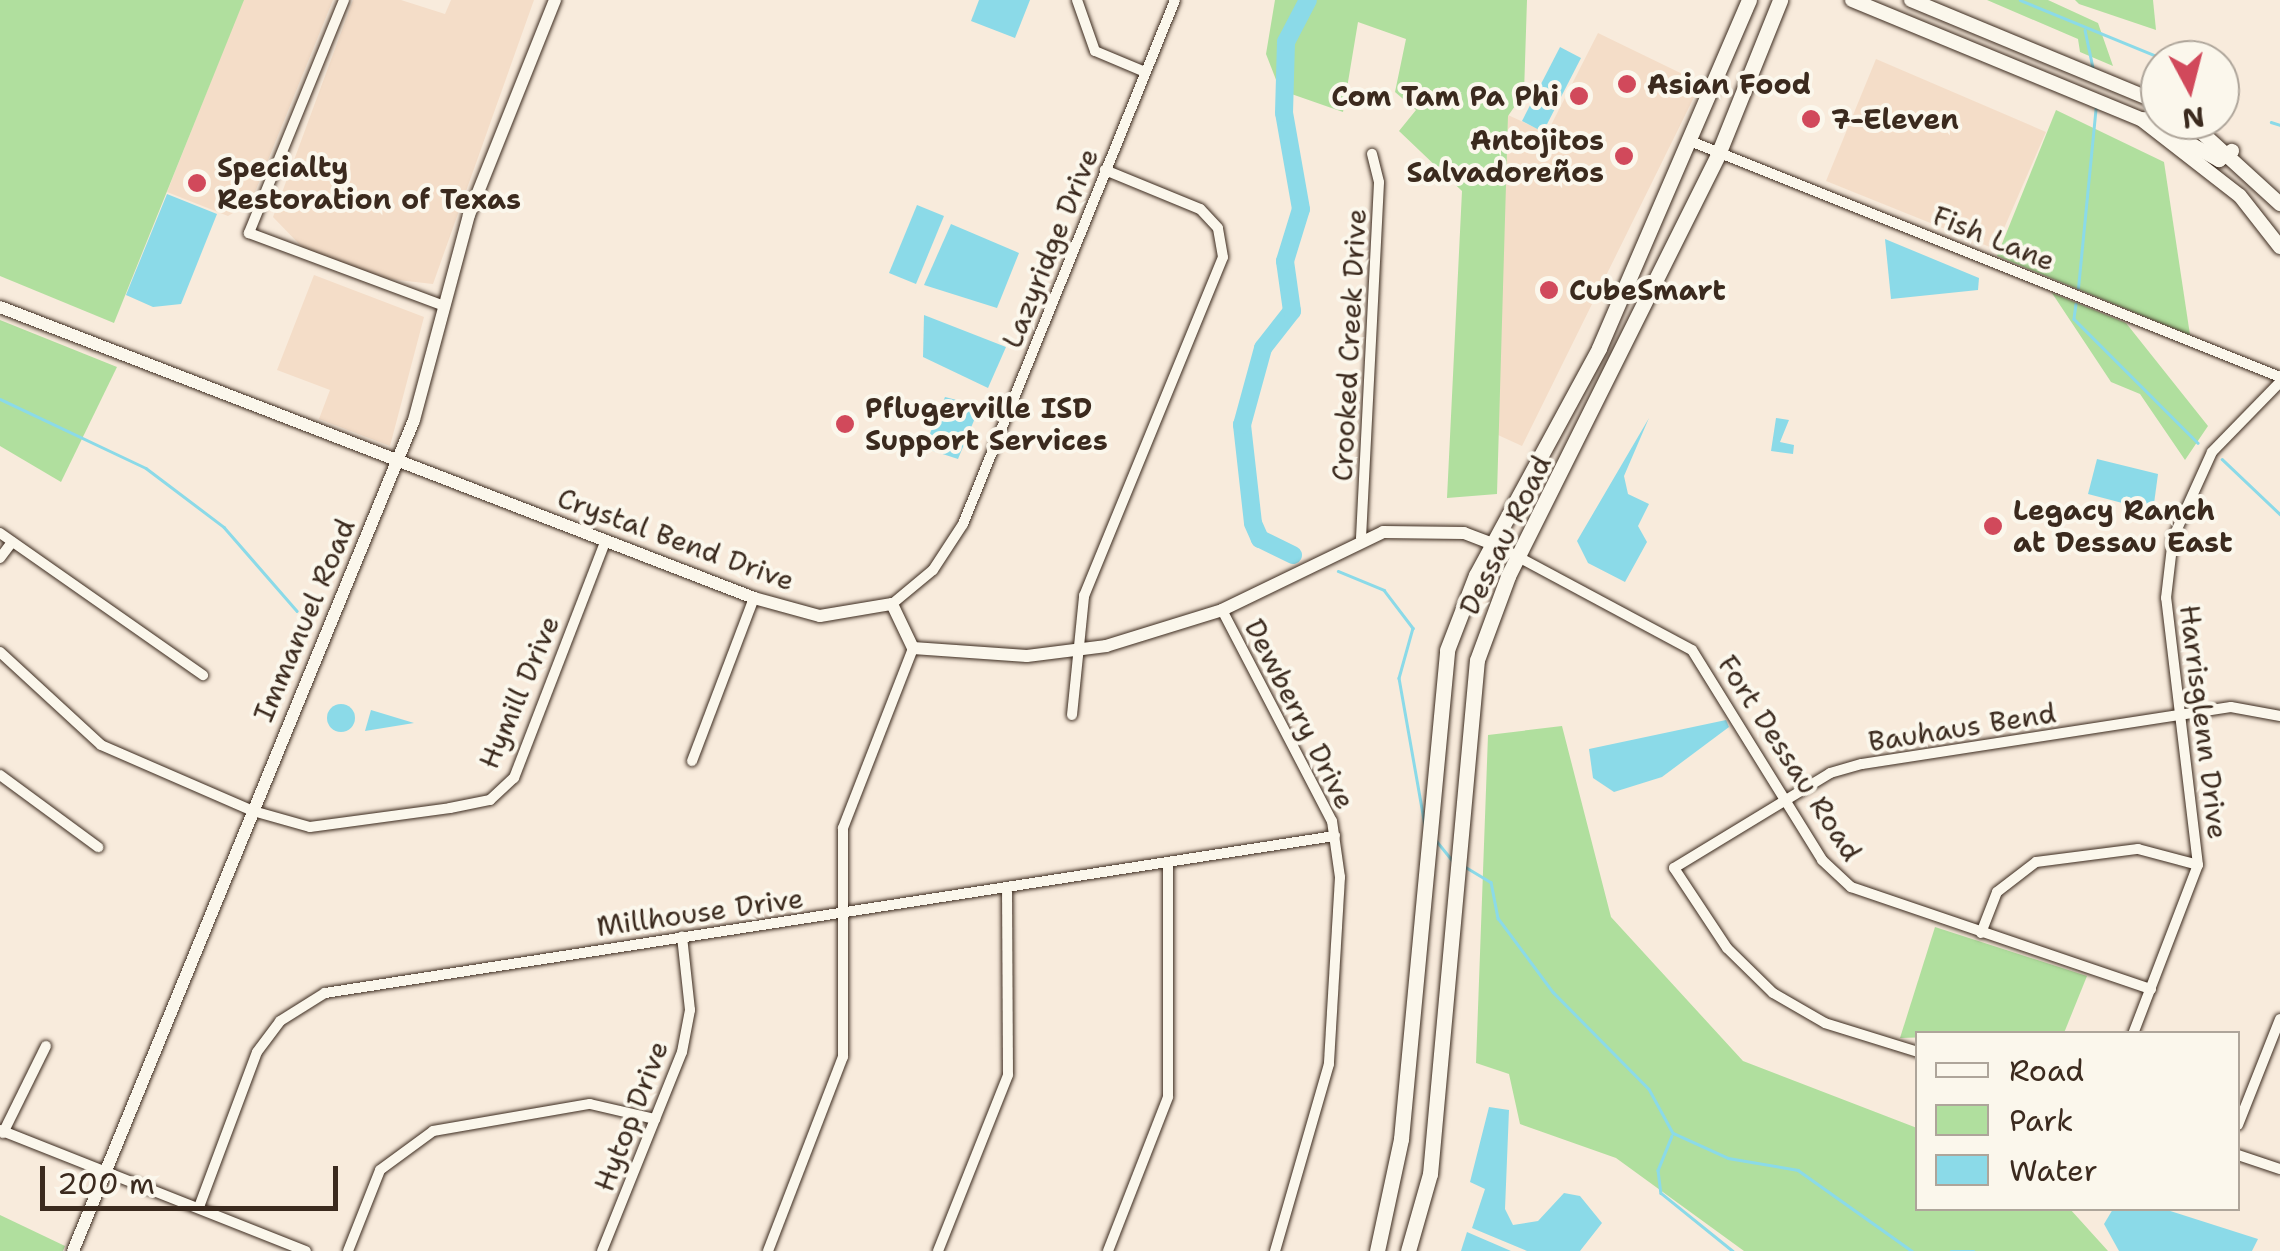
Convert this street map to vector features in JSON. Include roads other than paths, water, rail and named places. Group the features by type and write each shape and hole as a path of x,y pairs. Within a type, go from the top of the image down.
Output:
{"main road":[{"name":"Dessau Road","path":"1377,1251 1401,1138 1422,929 1436,728 1448,648 1496,544 1599,348 1749,0"},
{"name":"Dessau Road","path":"1408,1251 1430,1174 1457,938 1477,660 1520,556 1718,152 1780,0"},
{"path":"1852,0 2140,118"},
{"path":"1911,0 2074,63 2140,94"},
{"path":"2169,140 2240,196 2280,247"},
{"path":"2190,140 2219,160 2232,151"},
{"path":"2216,140 2232,151 2280,204"}],"street":[{"path":"344,0 249,232 442,305"},
{"name":"Immanuel Road","path":"73,1251 396,464 442,305 555,0"},
{"path":"1076,0 1095,50 1144,72"},
{"name":"Lazyridge Drive","path":"892,604 933,570 963,524 1174,0"},
{"name":"Fish Lane","path":"1690,141 2280,380"},
{"name":"Crooked Creek Drive","path":"1361,538 1380,182 1372,154"},
{"path":"1072,715 1084,596 1222,257 1218,228 1200,209 1105,170"},
{"name":"Crystal Bend Drive","path":"0,307 396,464 754,598 820,616 892,604"},
{"name":"Harrisglenn Drive","path":"2134,1031 2198,865 2166,598 2182,504 2212,452 2280,380"},
{"path":"913,648 1078,650 1222,610 1361,538 1451,532 1496,544"},
{"path":"0,534 203,675"},
{"name":"Hymill Drive","path":"0,652 101,745 253,812 310,827 490,800 514,778 606,540"},
{"path":"0,558 12,542"},
{"name":"Fort Dessau Road","path":"1496,544 1692,650 1822,860 1850,887 2151,989"},
{"path":"692,761 754,598"},
{"path":"768,1251 843,1058 838,916 843,828 913,648 892,604"},
{"name":"Dewberry Drive","path":"1222,610 1335,836 1329,1064 1275,1251"},
{"name":"Bauhaus Bend","path":"1915,1051 1825,1022 1773,993 1726,948 1674,868 1787,798 1862,764 2231,707 2280,716"},
{"path":"0,776 98,847"},
{"name":"Millhouse Drive","path":"199,1208 257,1052 297,1006 365,984 1007,892 1335,836"},
{"path":"1981,933 1997,892 2036,862 2138,850 2198,865"},
{"path":"1108,1251 1168,1097 1168,864"},
{"path":"938,1251 1008,1074 1007,892"},
{"name":"Hytop Drive","path":"602,1251 689,1026 682,936"},
{"path":"2240,1120 2280,1018"},
{"path":"46,1046 2,1131 306,1251"},
{"path":"348,1251 380,1170 433,1131 590,1104 655,1119"},
{"path":"2240,1156 2280,1169"}],"water":[{"path":"979,0 1030,0 1015,38 971,21"},
{"path":"1560,47 1581,58 1543,132 1522,121"},
{"path":"167,194 217,214 181,304 153,307 126,295"},
{"path":"917,205 944,216 916,284 889,273"},
{"path":"951,224 1019,253 997,308 924,285"},
{"path":"1885,239 1979,278 1978,290 1891,299"},
{"path":"924,315 1006,347 988,388 923,357"},
{"path":"945,397 980,406 958,459 924,448"},
{"path":"1649,418 1624,476 1628,494 1649,504 1638,526 1647,542 1625,582 1588,563 1577,541"},
{"path":"1776,418 1789,420 1780,442 1794,445 1793,454 1771,451"},
{"path":"2097,459 2158,474 2153,511 2088,494"},
{"path":"341,704 351,708 355,718 351,728 341,732 331,728 327,718 331,708"},
{"path":"371,710 414,723 365,731"},
{"path":"1726,720 1729,727 1662,777 1614,792 1593,778 1589,749"},
{"path":"1489,1107 1509,1110 1505,1209 1513,1225 1538,1221 1564,1193 1580,1196 1602,1223 1580,1251 1527,1251 1472,1228 1485,1189 1470,1182"},
{"path":"2112,1211 2170,1211 2258,1239 2252,1251 2119,1251 2104,1224"},
{"path":"1467,1232 1511,1251 1461,1251"}],"waterway":[{"path":"1293,555 1260,539 1253,523 1242,425 1263,348 1292,311 1285,261 1301,209 1284,113 1286,42 1308,0"},
{"path":"2020,0 2140,49"},
{"path":"2085,30 2093,67"},
{"path":"2078,288 2096,105"},
{"path":"2271,122 2280,125"},
{"path":"2076,304 2074,319 2198,443"},
{"path":"0,399 146,468 224,527 297,611"},
{"path":"2222,459 2280,514"},
{"path":"1338,571 1384,590 1413,628 1399,678 1425,825"},
{"path":"1435,839 1452,860"},
{"path":"1464,866 1491,882 1498,918 1553,992 1649,1089 1673,1133 1728,1158 1798,1170 1912,1251"},
{"path":"1672,1136 1658,1170 1661,1193 1733,1251"},
{"path":"1951,1251 1974,1251"}],"place":[{"name":"Asian Food","path":"1627,84"},
{"name":"Com Tam Pa Phi","path":"1579,96"},
{"name":"7-Eleven","path":"1811,119"},
{"name":"Antojitos Salvadoreños","path":"1624,156"},
{"name":"Specialty Restoration of Texas","path":"197,183"},
{"name":"CubeSmart","path":"1549,290"},
{"name":"Pflugerville ISD Support Services","path":"845,424"},
{"name":"Legacy Ranch at Dessau East","path":"1993,526"}]}
